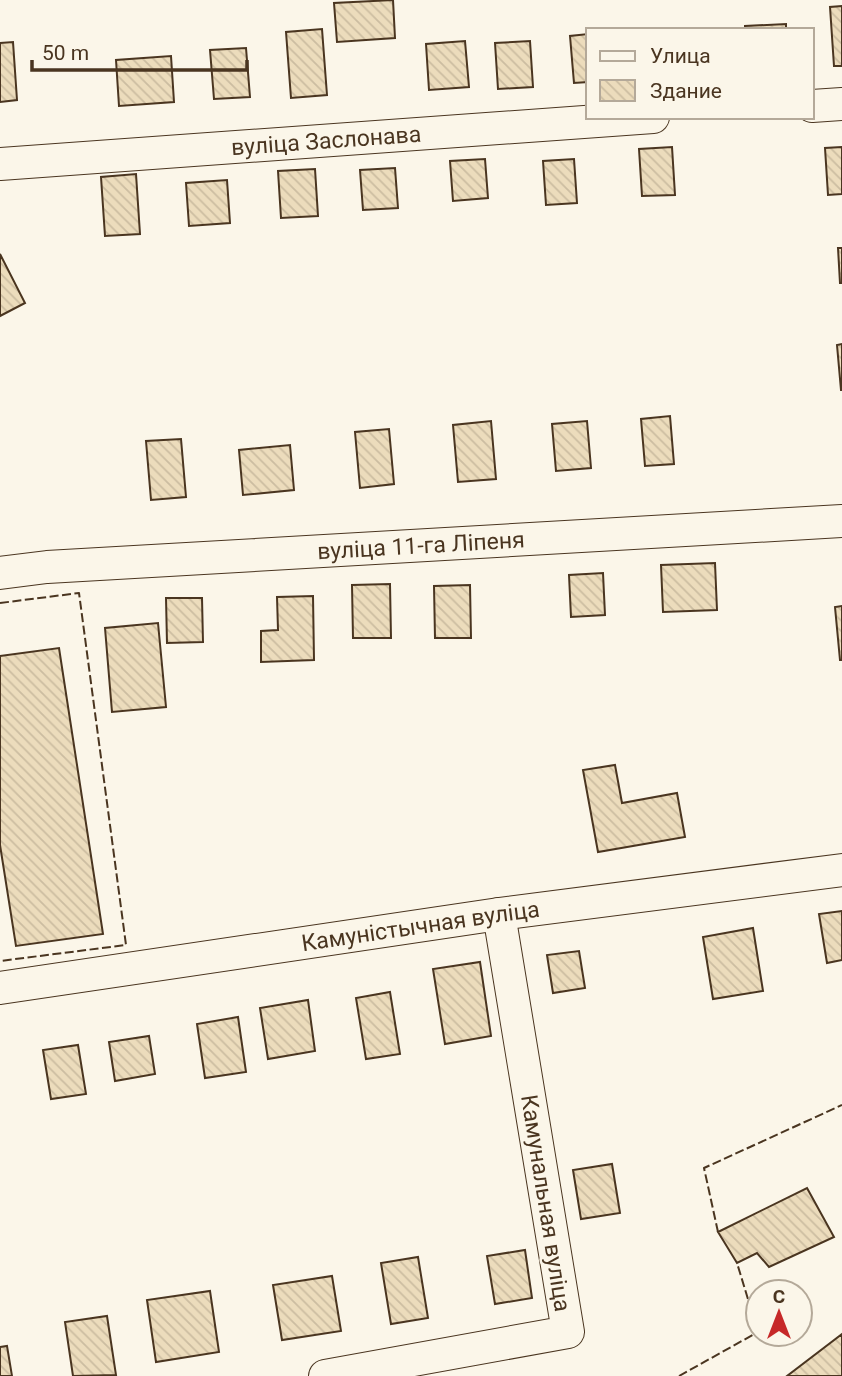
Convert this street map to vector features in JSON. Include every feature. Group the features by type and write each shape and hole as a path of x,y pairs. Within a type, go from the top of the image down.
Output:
{"street":[{"path":"814,106 842,104"},
{"name":"вуліца Заслонава","path":"0,164 625,119"},
{"name":"вуліца 11-га Ліпеня","path":"0,573 47,567 842,522"},
{"name":"Камуністычная вуліца","path":"0,988 499,914 842,870"},
{"name":"Камунальная вуліца","path":"325,1376 568,1332 499,914"}],"building":[{"path":"393,0 395,38 337,42 334,3"},
{"path":"842,6 842,66 834,66 830,7"},
{"path":"786,24 786,28 745,28"},
{"path":"322,29 327,95 291,98 286,32"},
{"path":"586,34 586,82 574,83 570,36"},
{"path":"465,41 469,87 429,90 426,44"},
{"path":"530,41 533,87 498,89 495,43"},
{"path":"13,42 17,100 0,102 0,43"},
{"path":"246,48 250,97 214,99 210,50"},
{"path":"171,56 174,102 119,106 116,60"},
{"path":"672,147 675,195 642,196 639,149"},
{"path":"842,147 842,194 828,195 825,148"},
{"path":"485,159 488,198 453,201 450,161"},
{"path":"574,159 577,203 546,205 543,161"},
{"path":"395,168 398,208 363,210 360,170"},
{"path":"315,169 318,216 281,218 278,171"},
{"path":"136,174 140,234 105,236 101,177"},
{"path":"227,180 230,223 189,226 186,183"},
{"path":"838,248 842,248 842,283 840,283"},
{"path":"0,254 25,303 0,316"},
{"path":"842,344 842,390 841,390 837,345"},
{"path":"670,416 674,464 645,466 641,419"},
{"path":"491,421 496,479 458,482 453,425"},
{"path":"587,421 591,468 556,471 552,424"},
{"path":"389,429 394,484 360,488 355,432"},
{"path":"181,439 186,497 151,500 146,441"},
{"path":"290,445 294,490 243,495 239,450"},
{"path":"715,563 717,610 663,612 661,565"},
{"path":"603,573 605,615 571,617 569,575"},
{"path":"390,584 391,638 353,638 352,585"},
{"path":"470,585 471,638 435,638 434,586"},
{"path":"313,596 314,660 261,662 261,631 278,630 277,597"},
{"path":"166,598 202,598 203,642 167,643"},
{"path":"842,606 842,660 840,660 835,607"},
{"path":"158,623 166,707 112,712 105,628"},
{"path":"59,648 103,934 16,946 0,845 0,656"},
{"path":"615,765 622,803 677,793 685,837 598,852 583,770"},
{"path":"842,911 842,960 827,963 819,914"},
{"path":"753,928 763,991 713,999 703,937"},
{"path":"579,951 585,988 553,993 547,955"},
{"path":"480,962 491,1036 445,1044 433,969"},
{"path":"390,992 400,1054 366,1059 356,998"},
{"path":"308,1000 315,1051 268,1059 260,1008"},
{"path":"238,1017 246,1072 205,1078 197,1024"},
{"path":"149,1036 155,1074 115,1081 109,1042"},
{"path":"78,1045 86,1094 51,1099 43,1050"},
{"path":"612,1164 620,1213 581,1219 573,1170"},
{"path":"807,1188 834,1237 769,1267 757,1253 737,1263 718,1232"},
{"path":"525,1250 532,1298 495,1304 487,1256"},
{"path":"418,1257 428,1318 391,1324 381,1263"},
{"path":"332,1276 341,1331 282,1340 273,1285"},
{"path":"210,1291 219,1352 156,1362 147,1300"},
{"path":"107,1316 116,1375 73,1376 65,1322"},
{"path":"842,1334 842,1376 787,1376"},
{"path":"7,1346 12,1376 0,1376 0,1347"}],"fence":[{"path":"0,603 79,593 126,945 0,961"},
{"path":"718,1232 704,1168 842,1105"},
{"path":"679,1376 758,1332 737,1263"}]}
